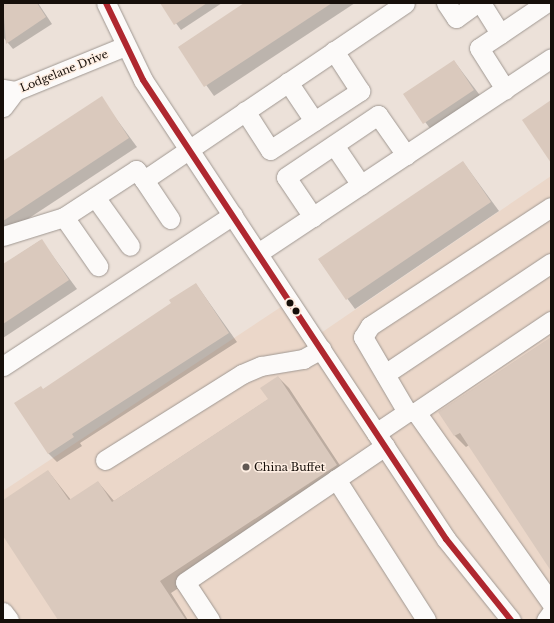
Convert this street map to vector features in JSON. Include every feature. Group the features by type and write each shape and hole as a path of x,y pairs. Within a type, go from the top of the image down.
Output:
{"street":[{"path":"106,3 125,46 189,149 446,539 511,620"},
{"path":"144,180 405,3"},
{"path":"446,3 456,18 477,3"},
{"path":"481,3 500,34"},
{"path":"505,89 479,48 546,3"},
{"name":"Lodgelane Drive","path":"9,90 98,59 125,46"},
{"path":"245,111 270,150 360,91 334,51"},
{"path":"258,253 551,58"},
{"path":"288,82 314,121"},
{"path":"3,107 9,90"},
{"path":"312,217 286,177 334,144 378,115 406,155"},
{"path":"334,144 361,185"},
{"path":"3,236 64,217 136,170 170,219"},
{"path":"95,197 130,246"},
{"path":"551,207 370,326 363,337 385,374 411,412 551,603"},
{"path":"3,366 233,215"},
{"path":"64,217 98,266"},
{"path":"385,374 551,263"},
{"path":"210,620 185,582 336,479 411,412 551,322"},
{"path":"105,460 242,374 261,366 303,359 321,348"},
{"path":"336,479 426,620"},
{"path":"3,612 9,620"},
{"path":"546,620 551,613"}],"shaded area":[{"path":"551,176 551,620 3,620 3,491 293,299 318,335"}],"building":[{"path":"3,3 37,3 46,17 6,44"},
{"path":"160,3 207,3 174,25"},
{"path":"244,3 332,3 204,87 178,47"},
{"path":"454,60 474,90 423,124 403,94"},
{"path":"102,96 129,138 3,221 3,161"},
{"path":"551,100 551,163 522,120"},
{"path":"463,161 491,202 346,300 318,259"},
{"path":"42,239 69,280 3,324 3,264"},
{"path":"196,283 229,333 72,434 74,437 48,454 14,403 41,386 43,389 171,303 169,300"},
{"path":"551,337 551,571 460,433 454,436 438,412"},
{"path":"278,376 337,465 160,581 186,620 58,620 3,536 3,500 48,470 69,500 98,481 112,502 268,399 260,388"}],"transit line":[{"path":"106,3 143,80 446,539 511,620"}],"place":[{"name":"China Buffet","path":"246,467"}]}
